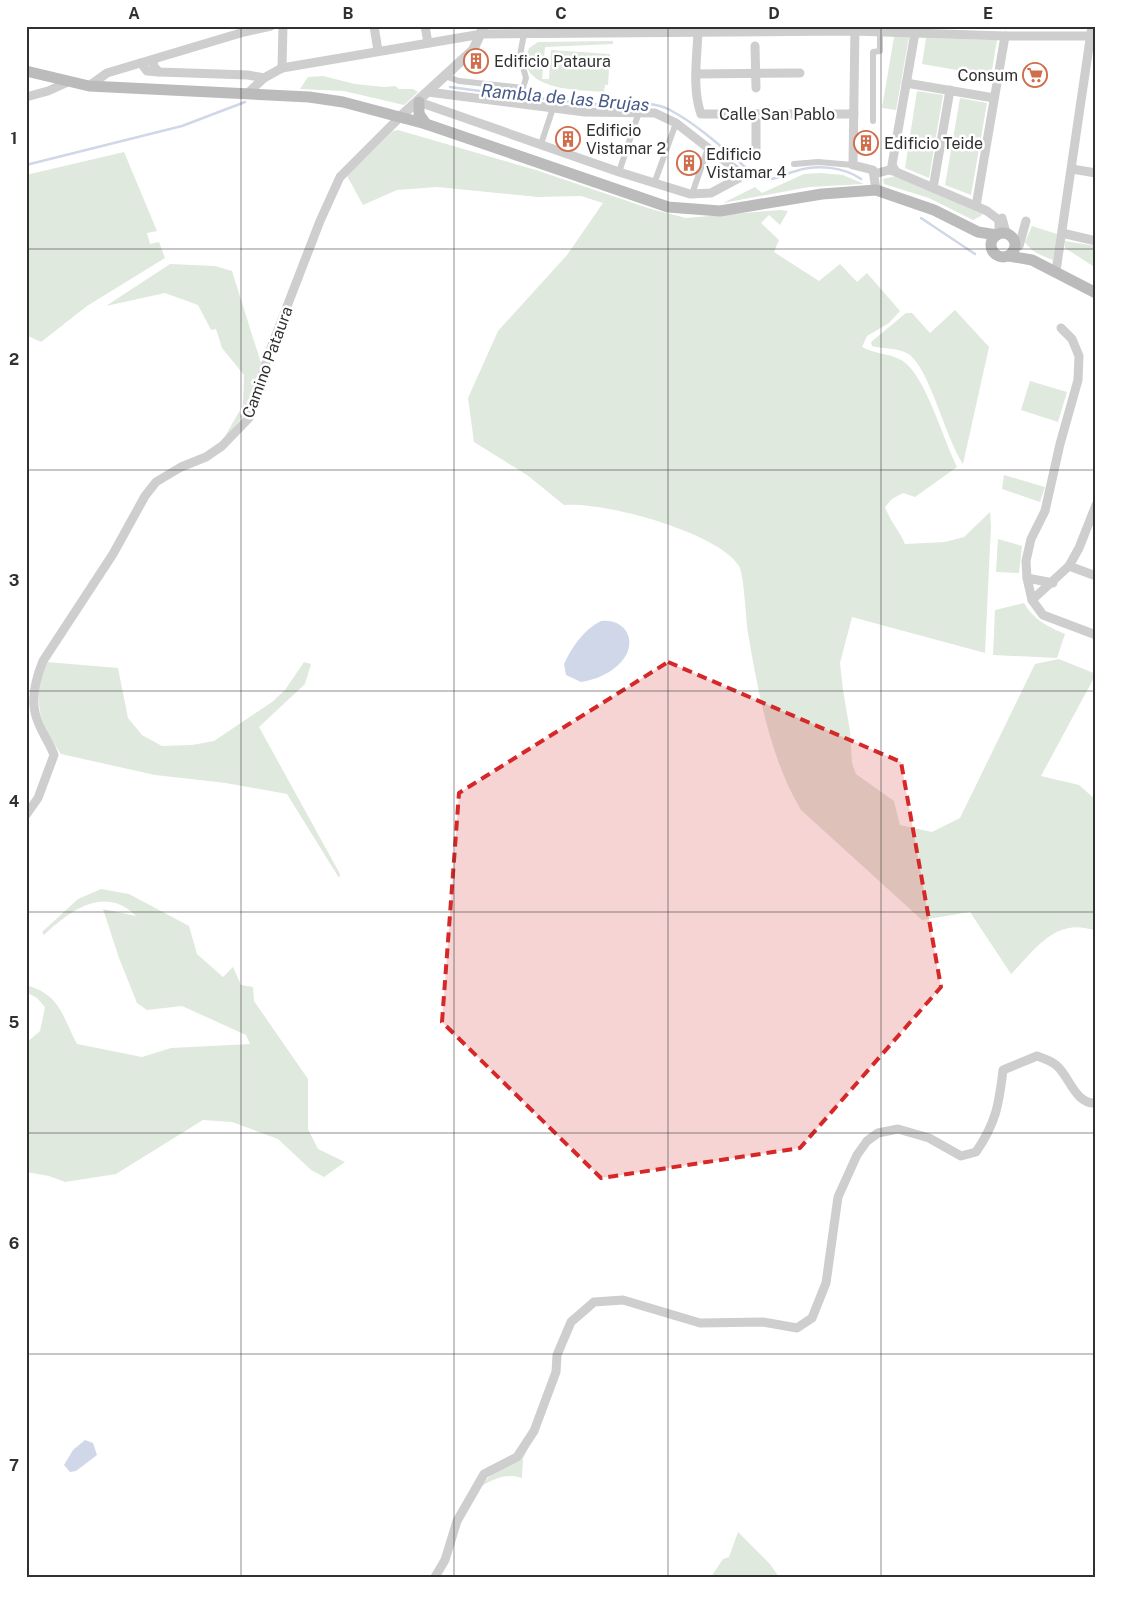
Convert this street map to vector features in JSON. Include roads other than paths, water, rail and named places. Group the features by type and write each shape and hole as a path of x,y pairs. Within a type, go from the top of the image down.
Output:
{"main road":[{"path":"26,71 89,86 248,93 310,97 343,102 426,124 668,207 700,211 751,206 822,194 876,190 925,206 978,232 1008,237 1032,260"},
{"path":"419,102 419,114 426,124"},
{"path":"978,232 999,256 1032,260 1096,292"},
{"path":"992,248 991,243 1008,237"},
{"path":"1008,237 1016,247 1010,256"}],"street":[{"path":"89,86 107,72 244,32 271,26"},
{"path":"282,68 283,26"},
{"path":"374,26 378,52"},
{"path":"425,26 428,43"},
{"path":"1056,272 1094,36 1092,26"},
{"path":"248,93 264,78 282,68 428,43 483,30 524,33 611,29 698,32 714,29 854,29 915,34 1047,31 1094,36"},
{"path":"853,165 854,29"},
{"name":"Camino Pataura","path":"26,815 38,798 54,755 37,720 34,708 38,672 43,661 113,554 144,496 156,482 181,467 206,457 222,446 235,435 248,418 269,353 320,221 340,177 401,116 419,102 473,50 483,30"},
{"path":"698,32 697,74 800,73"},
{"path":"873,120 873,52 880,51 880,32"},
{"path":"445,76 459,81 523,88 526,78 520,56 524,33"},
{"path":"976,206 994,98 1010,33"},
{"path":"896,172 892,165 915,34"},
{"path":"755,46 756,88"},
{"path":"153,60 154,67 159,72"},
{"path":"142,63 147,71 248,75 264,78"},
{"path":"115,88 110,80 116,70"},
{"name":"Calle San Pablo","path":"697,74 698,106 701,114 854,114"},
{"path":"26,97 48,91 68,82"},
{"path":"906,83 994,98"},
{"path":"933,188 950,90"},
{"path":"419,102 654,184 697,194 711,193 739,178 739,172 676,123 655,113 586,112 428,92"},
{"path":"541,144 553,108"},
{"path":"619,172 639,112"},
{"path":"756,114 756,152"},
{"path":"654,184 676,123"},
{"path":"700,211 697,194 708,148"},
{"path":"794,164 818,162 853,165 873,170 876,190"},
{"path":"1072,169 1096,174"},
{"path":"874,174 889,170 896,172 998,214 1003,221 1008,237"},
{"path":"1008,237 1026,219 1008,237"},
{"path":"1062,233 1096,241"},
{"path":"1061,328 1072,339 1079,356 1078,380 1044,511 1031,539 1026,561 1027,578 1032,600 1043,615 1096,636"},
{"path":"1032,600 1052,584 1069,566 1094,519 1096,505"},
{"path":"1069,566 1096,576"},
{"path":"1027,578 1052,584"},
{"path":"435,1577 445,1560 457,1521 484,1474 516,1457 534,1431 556,1372 557,1355 571,1322 594,1302 623,1300 700,1323 763,1322 797,1328 812,1318 826,1283 838,1197 857,1155 867,1141 878,1134 898,1129 929,1138 961,1156 976,1152 991,1131 1000,1100 1004,1070 1038,1056 1056,1065 1078,1096 1096,1103"}],"water":[{"path":"601,621 618,623 627,633 629,647 627,654 613,669 592,680 581,682 566,675 564,664 571,651 589,629"},
{"path":"85,1440 93,1443 97,1455 76,1471 70,1472 64,1465 73,1450"}],"waterway":[{"name":"Rambla de las Brujas","path":"450,87 606,105 655,105 670,110 682,117 716,142 758,178 773,179 804,169 821,167 838,169 861,179"},
{"name":"Rambla de las Brujas","path":"26,165 182,126 245,102"},
{"name":"Rambla de las Brujas","path":"921,218 975,254"}],"place":[{"name":"Edificio Pataura","path":"476,61"},
{"name":"Consum","path":"1035,75"},
{"name":"Edificio Vistamar 2","path":"568,139"},
{"name":"Edificio Teide","path":"866,143"},
{"name":"Edificio Vistamar 4","path":"689,163"}]}
